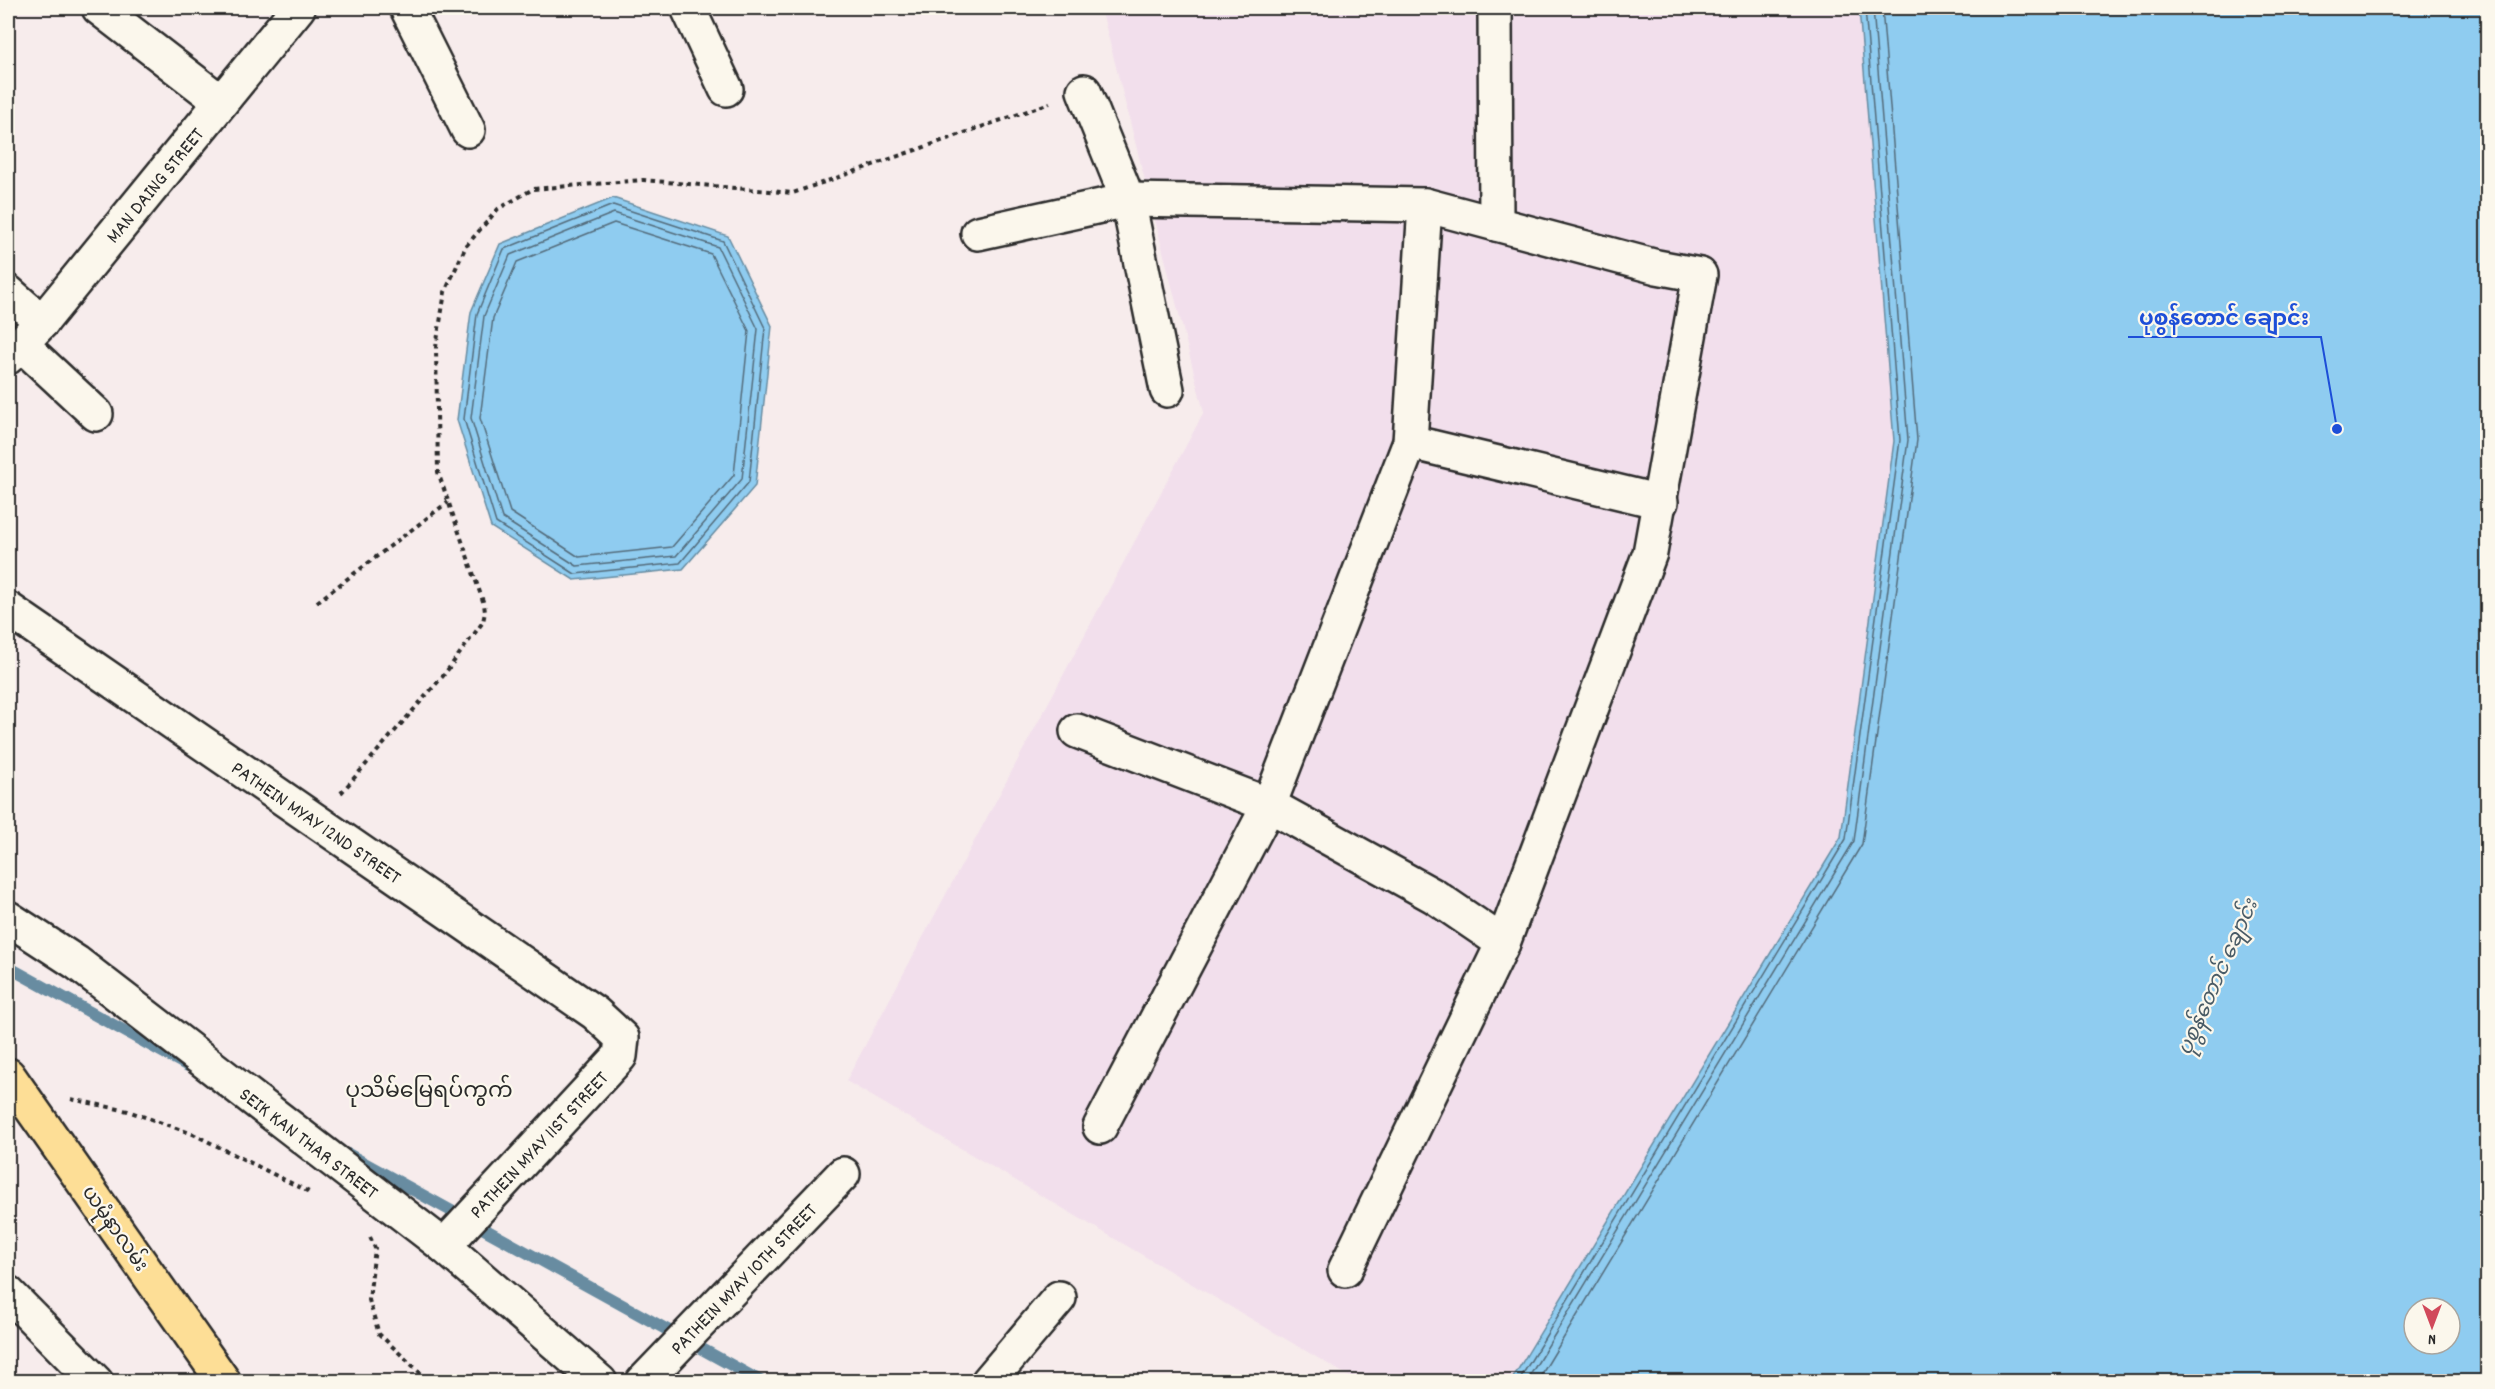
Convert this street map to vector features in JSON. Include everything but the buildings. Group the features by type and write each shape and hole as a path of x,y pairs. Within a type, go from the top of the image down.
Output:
{"main road":[{"name":"ယမုံနာလမ်း","path":"12,1081 225,1382"}],"street":[{"path":"99,8 221,102"},
{"name":"MAN DAING STREET","path":"23,341 298,8"},
{"path":"407,8 468,130"},
{"path":"688,8 726,89"},
{"path":"1495,8 1496,224"},
{"path":"1084,91 1128,200 1167,390"},
{"path":"978,233 1128,200 1425,205 1657,267 1700,275 1650,553 1503,943 1345,1270"},
{"path":"1100,1127 1269,805 1410,442 1425,205"},
{"path":"8,292 23,341 96,414"},
{"path":"1410,442 1661,502"},
{"name":"PATHEIN MYAY 12ND STREET","path":"8,609 595,1013 622,1038"},
{"path":"1077,731 1269,805 1434,896 1503,943"},
{"name":"SEIK KAN THAR STREET","path":"8,918 77,963 444,1246 600,1382"},
{"name":"PATHEIN MYAY 11ST STREET","path":"444,1246 620,1056 622,1038"},
{"name":"PATHEIN MYAY 10TH STREET","path":"643,1382 843,1173"},
{"path":"10,1298 96,1382"},
{"path":"988,1382 1059,1298"}],"path":[{"path":"317,821 443,676 483,622 484,604 438,472 436,347 445,292 466,246 498,209 533,189 643,180 794,193 1084,91"},
{"path":"317,602 448,502"},
{"path":"12,1081 128,1111 193,1134 320,1198"},
{"path":"366,1229 375,1248 369,1300 379,1334 430,1382"}],"shaded area":[{"path":"1101,8 1859,8 1894,441 1841,837 1511,1381 1357,1381 846,1081 1204,412"}],"water":[{"path":"1859,8 2487,8 2487,1381 1511,1381 1841,837 1894,441"},
{"path":"613,198 728,236 772,326 755,486 683,569 574,580 491,527 457,420 471,312 500,244"}],"waterway":[{"path":"8,967 188,1066"},
{"path":"348,1154 762,1382"}],"place":[{"name":"ပုစွန်တောင် ချောင်း","path":"2337,429"}],"district":[{"name":"ပုသိမ်မြေရပ်ကွက်","path":"429,1089"}]}
